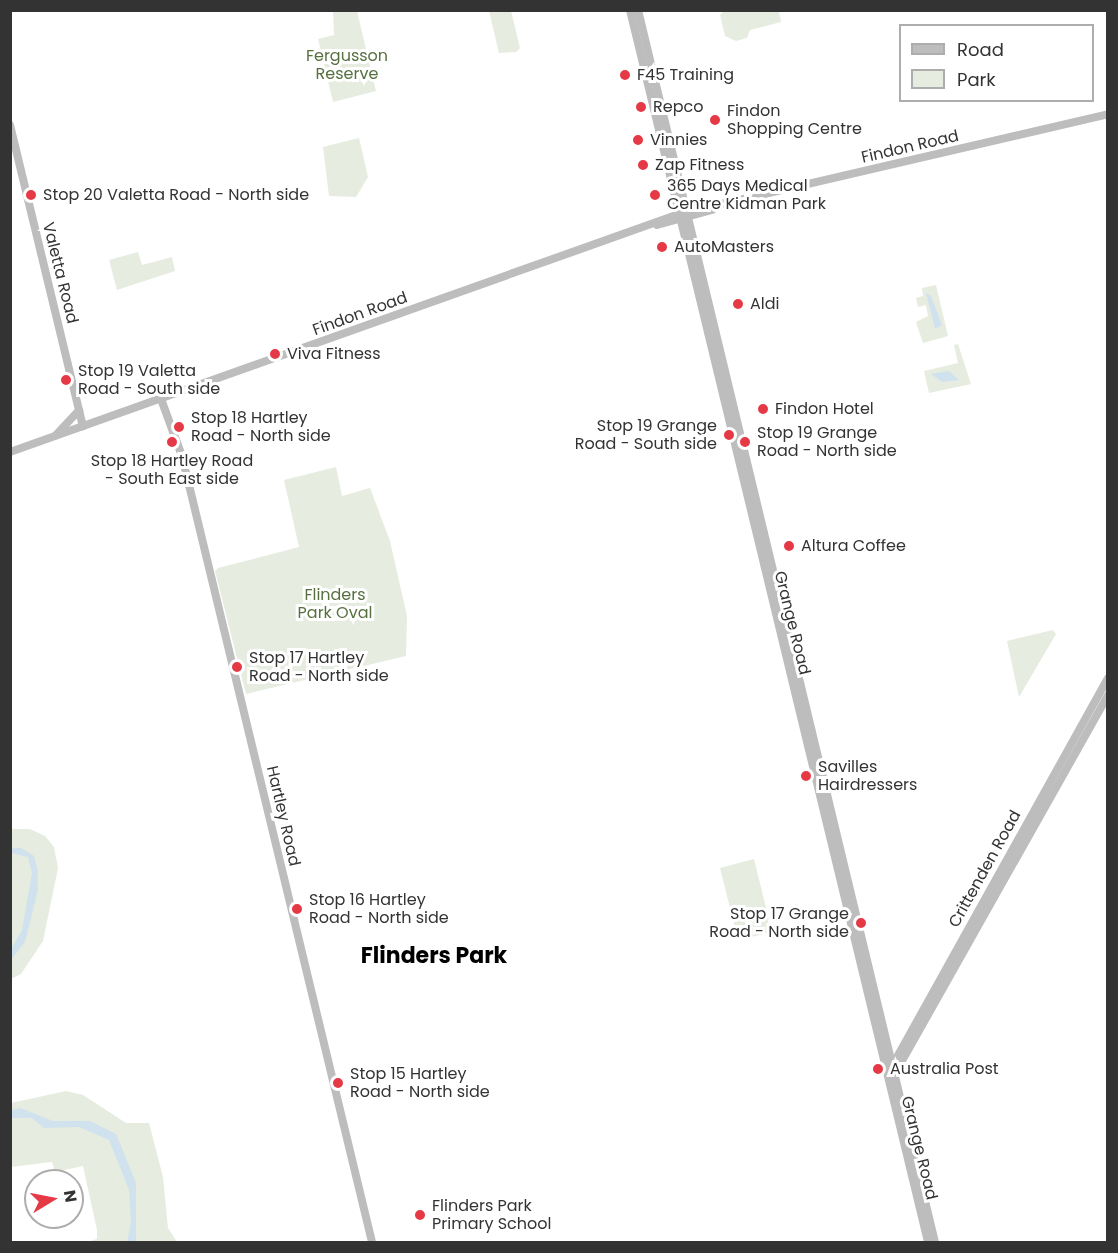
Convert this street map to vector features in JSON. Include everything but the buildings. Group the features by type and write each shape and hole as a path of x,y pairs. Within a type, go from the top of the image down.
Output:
{"main road":[{"name":"Grange Road","path":"630,10 681,194 683,216 888,1048 892,1066 891,1075 935,1242"},
{"name":"Grange Road","path":"638,10 676,201 683,216"},
{"name":"Findon Road","path":"10,452 666,221 718,206 1107,114"},
{"name":"Valetta Road","path":"10,125 83,426"},
{"path":"676,201 666,221 687,232 706,209 691,203 681,194"},
{"name":"Grange Road","path":"687,232 891,1075 928,1242"},
{"name":"Hartley Road","path":"161,399 182,456 372,1242"},
{"path":"55,436 79,411"},
{"name":"Crittenden Road","path":"892,1066 1107,678"},
{"name":"Crittenden Road","path":"891,1075 1107,695"},
{"path":"888,1048 900,1052"}],"green space":[{"name":"Fergusson Reserve","path":"333,11 357,11 376,91 333,102 318,39 334,35"},
{"path":"489,11 511,11 520,48 516,52 499,53"},
{"path":"724,11 779,11 781,22 750,30 747,38 736,41 725,36 720,15"},
{"path":"359,138 368,177 356,197 329,196 323,147"},
{"path":"138,252 142,265 172,257 175,271 117,290 109,260"},
{"path":"936,285 948,336 923,343 916,322 928,316 926,305 918,307 916,298 923,296 922,288"},
{"path":"958,344 971,384 929,393 924,371 958,363 954,345"},
{"name":"Flinders Park Oval","path":"336,467 342,496 370,488 390,541 407,616 406,656 246,694 215,571 218,568 299,547 284,480"},
{"path":"1053,630 1056,634 1019,697 1007,641"},
{"path":"11,829 30,829 45,836 54,847 58,868 43,941 21,974 11,979"},
{"path":"754,859 772,932 738,940 720,868"},
{"path":"66,1091 83,1095 126,1123 149,1123 163,1177 168,1228 177,1242 87,1242 97,1239 97,1230 83,1166 54,1169 52,1162 11,1167 11,1103"}],"water":[{"path":"926,293 931,296 942,325 935,329"},
{"path":"949,371 959,380 942,382 931,374"},
{"path":"11,848 21,848 34,856 38,872 38,890 25,942 11,960 11,949 22,930 32,873 28,857 11,853"},
{"path":"20,1108 53,1121 90,1121 116,1134 136,1183 136,1242 127,1242 131,1222 129,1190 109,1140 79,1127 44,1128 32,1118 11,1118 11,1110"}],"place":[{"name":"F45 Training","path":"625,75"},
{"name":"Repco","path":"641,107"},
{"name":"Findon Shopping Centre","path":"715,120"},
{"name":"Vinnies","path":"638,140"},
{"name":"Zap Fitness","path":"643,165"},
{"name":"Stop 20 Valetta Road - North side","path":"31,195"},
{"name":"365 Days Medical Centre Kidman Park","path":"655,195"},
{"name":"AutoMasters","path":"662,247"},
{"name":"Aldi","path":"738,304"},
{"name":"Viva Fitness","path":"275,354"},
{"name":"Stop 19 Valetta Road - South side","path":"66,380"},
{"name":"Findon Hotel","path":"763,409"},
{"name":"Stop 18 Hartley Road - North side","path":"179,427"},
{"name":"Stop 19 Grange Road - South side","path":"729,435"},
{"name":"Stop 18 Hartley Road - South East side","path":"172,442"},
{"name":"Stop 19 Grange Road - North side","path":"745,442"},
{"name":"Altura Coffee","path":"789,546"},
{"name":"Stop 17 Hartley Road - North side","path":"237,667"},
{"name":"Savilles Hairdressers","path":"806,776"},
{"name":"Stop 16 Hartley Road - North side","path":"297,909"},
{"name":"Stop 17 Grange Road - North side","path":"861,923"},
{"name":"Australia Post","path":"878,1069"},
{"name":"Stop 15 Hartley Road - North side","path":"338,1083"},
{"name":"Flinders Park Primary School","path":"420,1215"}],"district":[{"name":"Flinders Park","path":"434,956"}]}
